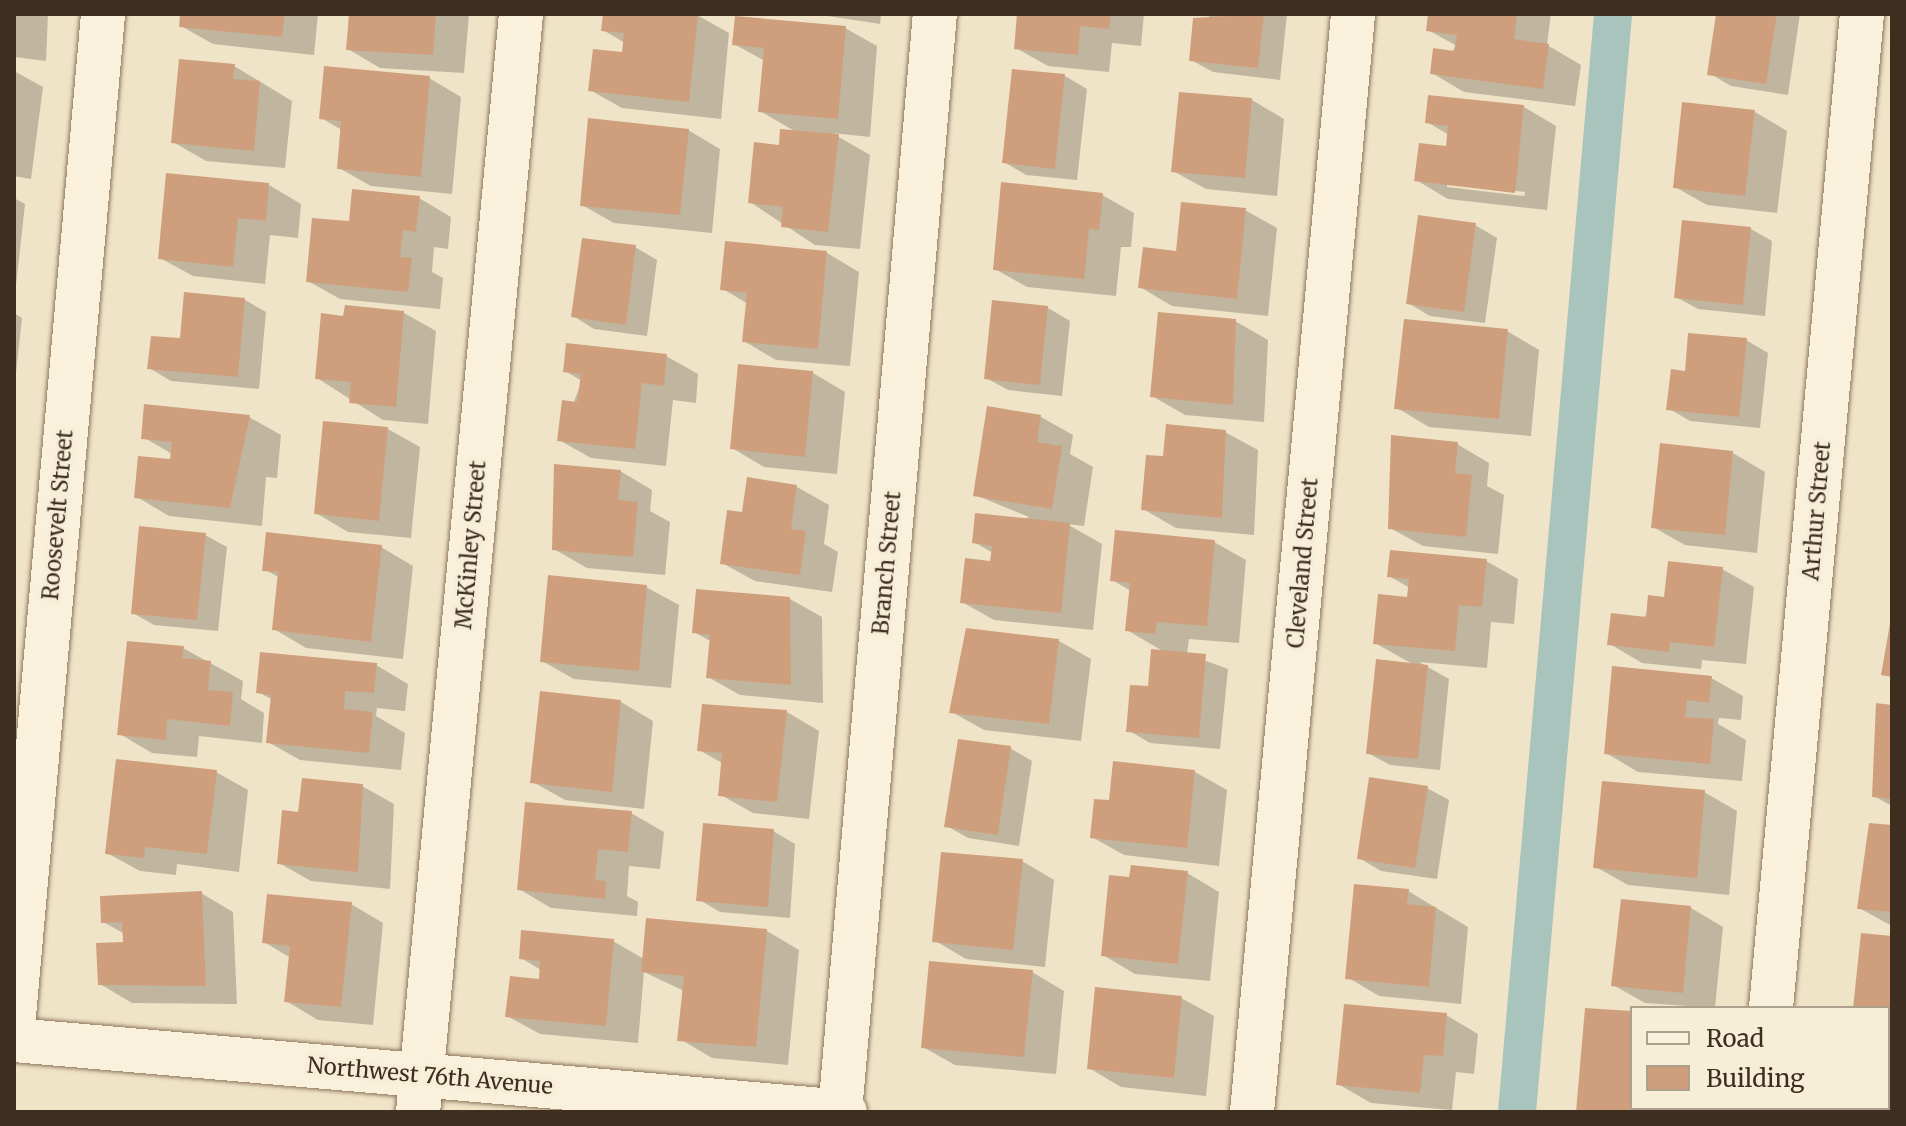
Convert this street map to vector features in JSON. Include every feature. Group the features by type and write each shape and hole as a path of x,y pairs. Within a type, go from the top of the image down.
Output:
{"street":[{"name":"Roosevelt Street","path":"14,1016 103,14"},
{"name":"McKinley Street","path":"420,1094 521,14"},
{"name":"Branch Street","path":"841,1112 935,14"},
{"name":"Cleveland Street","path":"1252,1112 1353,14"},
{"name":"Arthur Street","path":"1771,1006 1875,65 1862,14"},
{"name":"Northwest 76th Avenue","path":"14,1040 420,1094 841,1112"}],"building":[{"path":"180,14 285,14 282,37 179,27"},
{"path":"349,14 436,14 433,55 346,50"},
{"path":"603,14 698,14 689,102 588,91 593,49 622,52 624,33 601,31"},
{"path":"1017,14 1111,14 1109,29 1080,26 1078,55 1014,49"},
{"path":"1264,14 1258,68 1189,61 1193,18"},
{"path":"1428,14 1517,14 1514,39 1549,44 1543,89 1430,74 1433,48 1454,51 1457,35 1426,31"},
{"path":"1716,14 1777,14 1766,84 1707,75"},
{"path":"735,16 846,26 838,119 758,112 764,48 732,45"},
{"path":"179,59 235,64 233,79 260,81 254,151 171,143"},
{"path":"324,66 430,76 421,177 337,169 341,121 319,119"},
{"path":"1012,69 1065,74 1055,169 1002,163"},
{"path":"1179,92 1252,98 1245,178 1171,172"},
{"path":"1428,95 1524,105 1515,193 1414,181 1419,143 1446,146 1448,126 1425,123"},
{"path":"1682,102 1755,110 1745,196 1673,188"},
{"path":"588,118 689,129 680,215 580,206"},
{"path":"780,129 839,134 828,232 781,227 783,207 748,203 754,142 779,145"},
{"path":"166,173 269,183 266,221 238,218 233,267 158,259"},
{"path":"1001,182 1103,193 1099,230 1089,229 1084,279 993,270"},
{"path":"352,189 420,196 416,232 403,230 400,257 412,258 408,292 306,282 312,218 349,221"},
{"path":"1181,202 1246,208 1237,299 1138,288 1143,247 1176,251"},
{"path":"1418,215 1476,223 1464,312 1406,304"},
{"path":"1682,220 1751,227 1743,305 1674,298"},
{"path":"582,238 636,245 626,325 571,317"},
{"path":"725,241 827,251 818,349 742,342 747,293 720,290"},
{"path":"184,292 245,298 238,377 147,369 151,336 180,338"},
{"path":"992,300 1048,306 1040,385 984,379"},
{"path":"345,305 404,311 396,407 349,403 351,382 315,379 321,313 343,316"},
{"path":"1158,312 1236,319 1233,405 1150,397"},
{"path":"1404,319 1508,329 1499,419 1394,409"},
{"path":"1688,333 1747,338 1739,417 1666,410 1671,369 1685,371"},
{"path":"566,343 667,354 664,386 642,383 635,449 557,441 562,400 577,402 581,374 563,372"},
{"path":"738,364 813,371 805,457 730,449"},
{"path":"144,404 250,415 230,508 134,498 138,456 170,459 172,442 141,439"},
{"path":"987,406 1041,415 1037,442 1062,446 1052,509 973,496"},
{"path":"323,421 388,427 379,521 314,514"},
{"path":"1166,424 1226,430 1222,518 1141,510 1146,455 1163,456"},
{"path":"1391,435 1458,442 1455,473 1472,475 1466,537 1388,529"},
{"path":"1660,443 1733,451 1725,535 1651,528"},
{"path":"554,464 621,470 618,500 638,502 633,557 552,550"},
{"path":"747,477 797,485 791,529 806,531 800,575 720,564 727,510 742,512"},
{"path":"975,513 1070,523 1061,613 960,603 965,558 990,561 992,546 972,543"},
{"path":"139,526 206,533 197,620 131,614"},
{"path":"1115,530 1215,540 1207,626 1157,622 1155,634 1125,631 1130,583 1110,581"},
{"path":"266,532 382,545 371,642 272,630 278,572 262,571"},
{"path":"1390,550 1487,559 1482,607 1459,605 1455,651 1373,644 1378,594 1407,597 1409,579 1387,577"},
{"path":"1668,561 1723,567 1714,647 1670,642 1669,652 1607,645 1611,613 1646,617 1648,595 1664,597"},
{"path":"548,575 647,585 639,671 540,662"},
{"path":"696,589 790,597 791,685 706,678 710,635 692,633"},
{"path":"1892,612 1892,677 1881,675"},
{"path":"966,628 1059,639 1049,724 949,713"},
{"path":"127,641 184,646 182,658 211,661 208,690 233,692 230,726 167,719 166,740 117,735"},
{"path":"1151,649 1206,654 1199,738 1126,732 1130,685 1148,686"},
{"path":"260,652 377,663 374,693 345,691 344,709 373,712 369,753 266,743 271,695 256,693"},
{"path":"1376,659 1428,665 1418,759 1366,754"},
{"path":"1612,666 1712,676 1709,703 1687,700 1685,717 1714,719 1710,764 1604,754"},
{"path":"540,691 621,700 612,792 530,783"},
{"path":"1876,703 1892,705 1892,799 1872,797"},
{"path":"702,704 787,710 777,802 718,796 722,753 697,751"},
{"path":"958,739 1011,746 998,835 944,827"},
{"path":"116,759 217,770 207,854 145,847 144,858 105,854"},
{"path":"1113,761 1195,770 1187,848 1090,838 1094,799 1109,800"},
{"path":"1369,777 1428,786 1415,868 1357,859"},
{"path":"302,778 363,784 358,872 277,864 282,810 298,812"},
{"path":"1602,781 1705,790 1697,878 1593,868"},
{"path":"525,802 632,811 628,852 598,849 595,880 606,881 605,899 517,890"},
{"path":"703,823 774,829 768,907 696,901"},
{"path":"1869,823 1892,825 1892,912 1857,909"},
{"path":"941,852 1023,859 1013,950 932,942"},
{"path":"1131,865 1188,871 1178,964 1101,956 1109,875 1129,877"},
{"path":"1354,884 1409,889 1407,904 1436,907 1429,987 1345,979"},
{"path":"202,891 206,986 98,985 96,943 123,942 122,922 101,923 100,896"},
{"path":"267,894 352,902 341,1007 284,1002 290,946 262,943"},
{"path":"1621,899 1691,906 1683,993 1611,986"},
{"path":"646,918 767,929 756,1047 677,1041 684,976 641,972"},
{"path":"521,930 614,939 606,1026 505,1017 510,976 539,979 540,961 519,959"},
{"path":"1861,933 1892,936 1892,1025 1890,1006 1853,1006"},
{"path":"929,961 1033,970 1024,1057 921,1048"},
{"path":"1095,987 1182,996 1174,1078 1087,1069"},
{"path":"1344,1004 1447,1013 1443,1056 1424,1055 1420,1093 1336,1085"},
{"path":"1585,1008 1630,1011 1630,1110 1679,1112 1576,1112"},
{"path":"1890,1080 1892,1112 1845,1112 1890,1110"}],"waterway":[{"path":"1517,1112 1613,14"}]}
